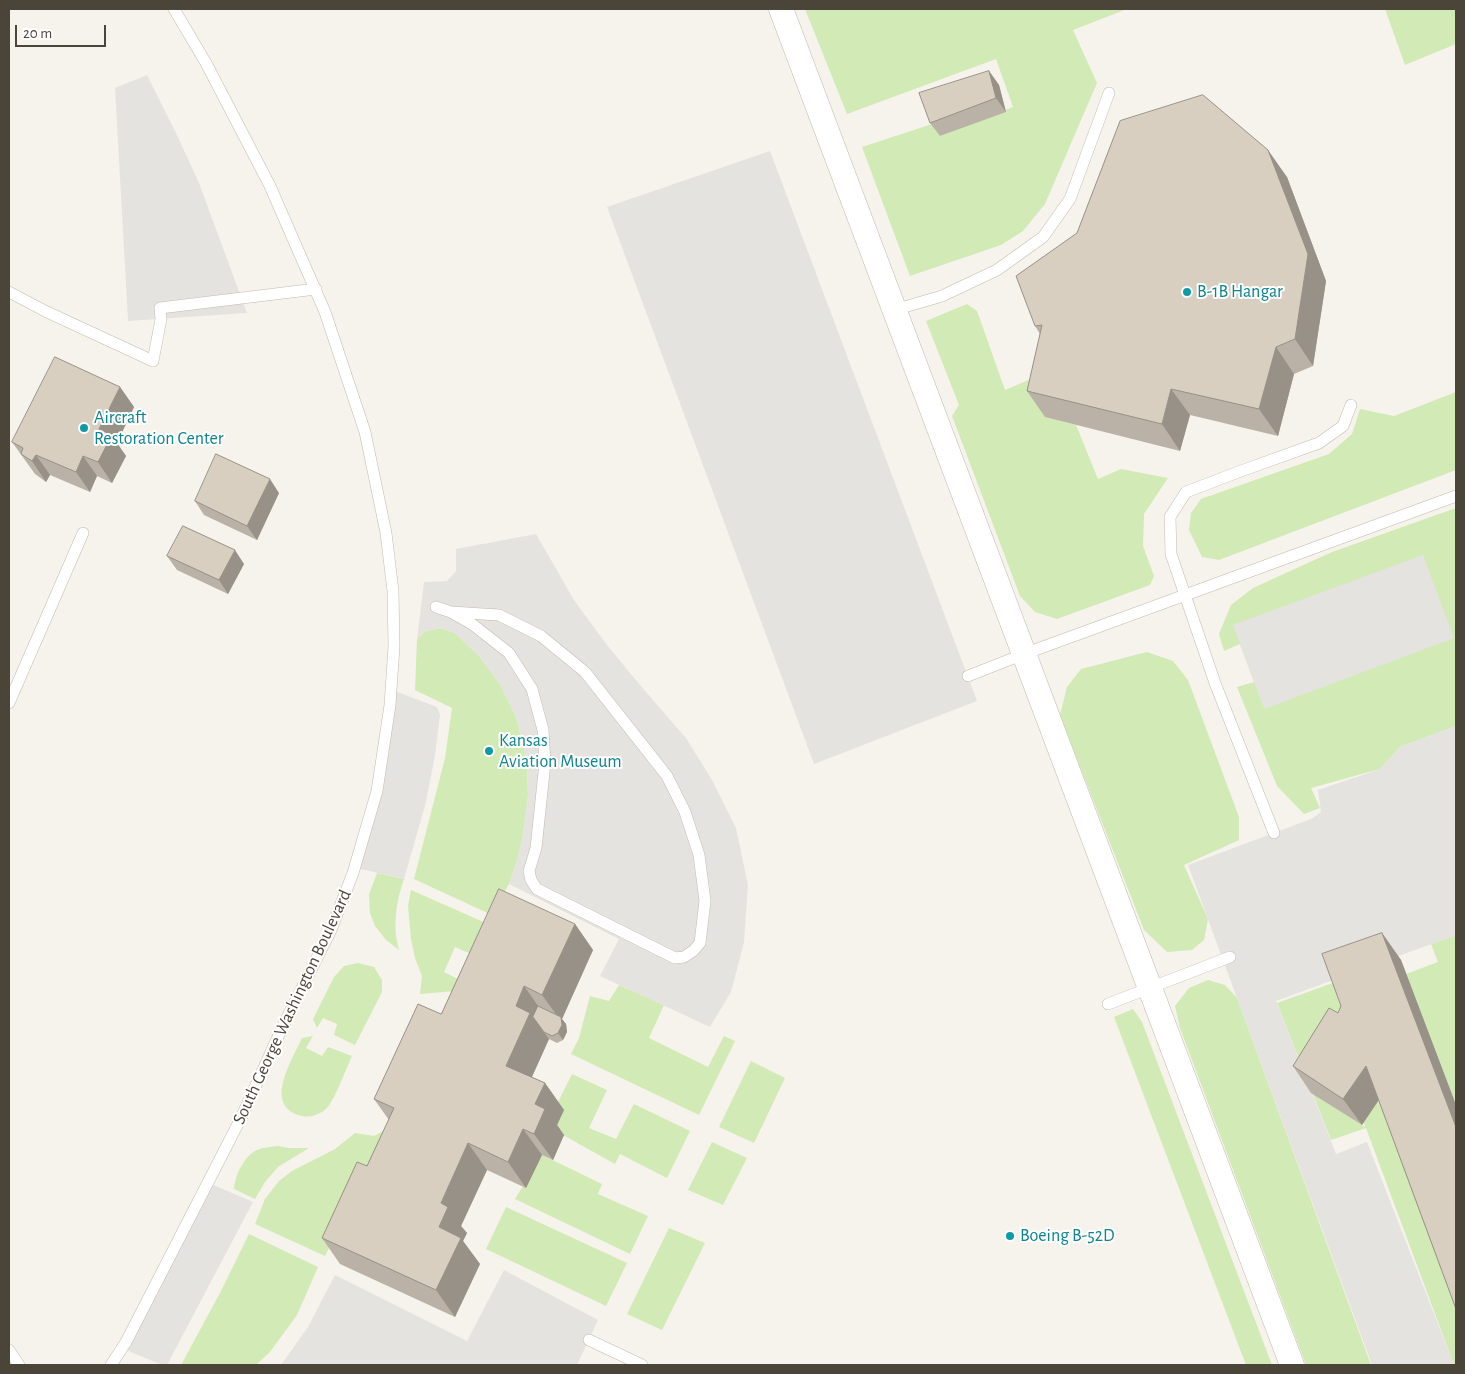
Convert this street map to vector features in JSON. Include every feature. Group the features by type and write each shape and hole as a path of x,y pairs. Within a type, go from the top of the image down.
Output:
{"street":[{"path":"780,9 1292,1365"}],"lane":[{"name":"South George Washington Boulevard","path":"111,1365 126,1342 211,1178 331,930 353,873 377,791 390,705 394,646 393,591 386,533 365,432 326,312 266,177 206,63 174,9"},
{"path":"894,310 942,296 997,270 1043,237 1070,199 1109,93"},
{"path":"9,292 153,361 161,319 160,308 316,289"},
{"path":"1274,833 1215,683 1171,554 1170,517 1186,492 1319,442 1343,426 1351,405"},
{"path":"968,676 1456,496"},
{"path":"9,703 83,533"},
{"path":"436,607 451,612 472,624 509,654 532,689 543,730 545,763 536,848 530,871 531,880 536,889 674,958 684,957 694,951 700,943 705,900 699,855 685,812 667,776 585,672 541,636 499,615 451,612"},
{"path":"1108,1004 1230,957"},
{"path":"588,1340 642,1365"},
{"path":"9,1350 19,1365"}],"green space":[{"path":"805,9 1127,9 1073,30 1097,83 1045,204 1023,231 1001,245 910,276 862,147 935,123 940,136 1013,107 996,59 847,114"},
{"path":"1385,9 1456,9 1456,44 1405,65"},
{"path":"967,304 977,311 1005,390 1057,368 1046,417 1076,425 1098,479 1121,469 1168,478 1144,514 1143,546 1154,576 1150,585 1057,619 1035,612 1020,596 952,416 959,405 926,321"},
{"path":"1456,392 1456,470 1219,560 1202,557 1189,530 1191,513 1201,499 1329,454 1352,434 1360,409 1394,416"},
{"path":"1456,508 1456,726 1400,747 1380,769 1311,788 1320,808 1304,814 1277,786 1237,687 1254,682 1240,644 1224,651 1219,634 1231,605 1253,588 1332,552"},
{"path":"441,628 455,633 479,656 500,684 517,719 527,763 528,796 518,858 509,884 492,915 414,879 445,758 452,708 415,690 417,639 425,631"},
{"path":"1147,652 1173,661 1188,680 1239,817 1239,840 1184,865 1208,919 1204,940 1192,950 1167,952 1144,930 1060,715 1067,687 1081,669"},
{"path":"377,873 404,879 395,923 399,950 386,940 375,926 370,913 369,894"},
{"path":"411,890 488,924 471,954 455,947 444,972 460,980 455,991 420,994 422,976 415,958 411,939 408,906"},
{"path":"1456,935 1456,1105 1406,974 1438,962 1431,944"},
{"path":"358,963 374,967 382,980 382,992 355,1045 334,1035 337,1024 323,1018 317,1028 313,1019 334,977 344,966"},
{"path":"1208,980 1225,985 1237,998 1371,1365 1306,1365 1180,1028 1175,1006 1189,988"},
{"path":"1341,980 1360,1033 1321,1099 1365,1127 1364,1122 1384,1092 1456,1286 1456,1365 1454,1365 1366,1128 1331,1140 1277,1003"},
{"path":"619,985 664,1005 649,1038 708,1067 724,1036 735,1041 699,1115 571,1054 579,1038 590,996 609,1001"},
{"path":"1133,1009 1142,1022 1272,1365 1246,1365 1114,1017"},
{"path":"313,1036 306,1048 322,1056 328,1047 352,1056 337,1091 327,1108 316,1115 302,1116 290,1111 284,1103 282,1093 283,1082 302,1038"},
{"path":"751,1061 785,1078 754,1143 719,1127"},
{"path":"572,1074 607,1090 589,1128 616,1139 634,1104 690,1131 667,1178 620,1154 615,1164 554,1130 563,1110 556,1106"},
{"path":"389,1128 325,1256 255,1224 265,1199 279,1181 292,1171 335,1149 355,1133 374,1136"},
{"path":"712,1142 747,1158 723,1205 688,1190"},
{"path":"266,1147 309,1148 278,1167 265,1182 255,1199 234,1189 240,1168 251,1154"},
{"path":"542,1155 602,1184 598,1194 648,1216 630,1254 515,1199"},
{"path":"506,1207 627,1263 606,1306 486,1249"},
{"path":"669,1228 705,1243 662,1330 627,1314"},
{"path":"249,1234 318,1267 297,1315 270,1352 256,1365 181,1365 221,1291"}],"shaded area":[{"path":"147,75 199,183 247,313 128,321 115,88"},
{"path":"770,151 977,701 814,764 607,207"},
{"path":"536,534 574,600 607,645 686,738 712,780 736,828 748,885 744,942 731,992 710,1027 600,976 619,939 509,884 523,835 528,796 527,763 517,719 500,684 479,656 455,633 441,628 425,631 417,639 424,582 447,581 456,571 456,549"},
{"path":"1423,555 1454,638 1264,709 1233,625"},
{"path":"392,690 437,707 440,715 426,802 404,879 356,868"},
{"path":"1456,726 1456,935 1276,1001 1336,1154 1367,1142 1454,1365 1372,1365 1188,865 1311,819 1321,812 1318,790 1380,769 1400,747"},
{"path":"209,1183 253,1202 167,1365 162,1365 124,1349"},
{"path":"504,1270 598,1320 577,1365 281,1365 308,1327 335,1275 467,1341"}],"building":[{"path":"989,71 996,98 930,123 919,93"},
{"name":"B-1B Hangar","path":"1203,95 1268,150 1308,254 1295,339 1276,347 1259,409 1171,389 1162,424 1027,391 1042,325 1035,326 1016,276 1077,233 1120,121"},
{"name":"Aircraft Restoration Center","path":"55,357 120,387 99,429 112,435 98,462 83,456 76,472 36,455 32,461 21,454 23,448 12,442"},
{"path":"216,454 270,479 247,526 195,501"},
{"path":"183,526 235,550 219,580 167,556"},
{"path":"499,889 575,924 542,995 524,986 516,1006 530,1013 506,1066 545,1083 535,1104 545,1109 534,1134 523,1129 508,1162 468,1143 441,1203 448,1207 439,1227 461,1238 436,1290 322,1238 357,1162 367,1166 394,1108 374,1099 418,1004 441,1014"},
{"path":"1382,933 1456,1127 1456,1309 1366,1066 1343,1099 1293,1066 1329,1008 1338,1013 1341,1006 1322,954"},
{"path":"538,1006 561,1017 562,1025 558,1033 552,1036 544,1032 533,1017"}],"place":[{"name":"B-1B Hangar","path":"1187,292"},
{"name":"Aircraft Restoration Center","path":"84,428"},
{"name":"Kansas Aviation Museum","path":"489,751"},
{"name":"Boeing B-52D","path":"1010,1236"}]}
